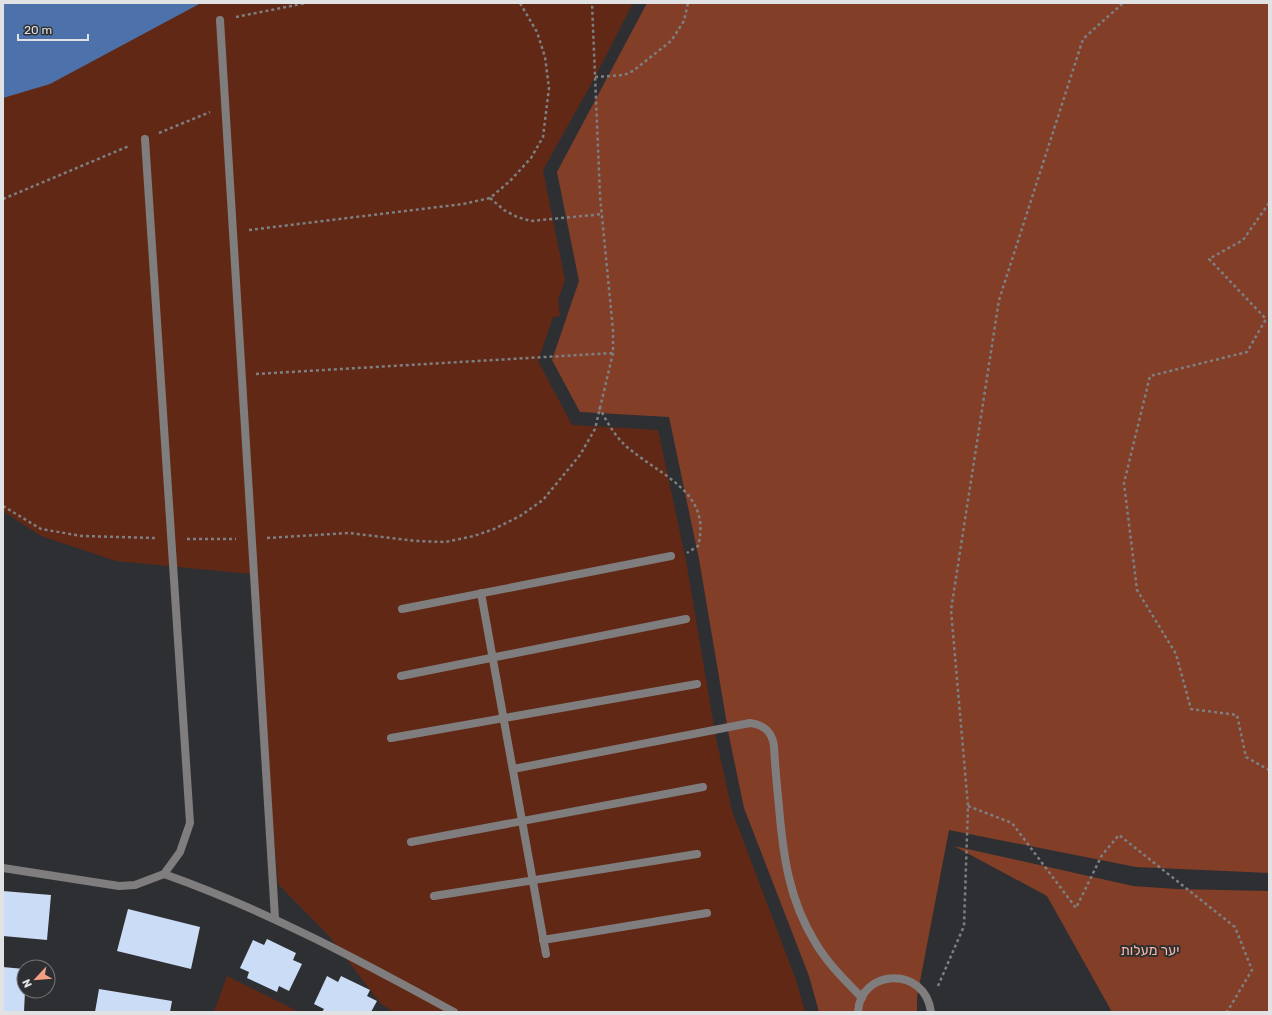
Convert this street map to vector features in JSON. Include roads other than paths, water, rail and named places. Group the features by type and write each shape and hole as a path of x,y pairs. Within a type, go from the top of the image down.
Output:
{"street":[{"path":"220,20 275,918"},
{"path":"3,868 119,886 135,885 164,874 180,852 190,823 145,139"},
{"path":"402,609 671,556"},
{"path":"481,593 546,954"},
{"path":"401,676 686,620"},
{"path":"391,738 697,684"},
{"path":"513,770 750,723 765,727 770,732 774,746 783,854 792,893 806,927 815,943 836,971 862,998"},
{"path":"410,842 703,787"},
{"path":"434,896 697,854"},
{"path":"164,874 219,894 275,918 352,956 454,1012"},
{"path":"543,940 707,913"},
{"path":"858,1012 862,998 869,988 878,982 890,978 901,978 917,985 925,993 931,1008"}],"water":[{"path":"3,3 201,3 50,84 3,98"}],"park label":[{"name":"יער מעלות","path":"1150,950"}]}
